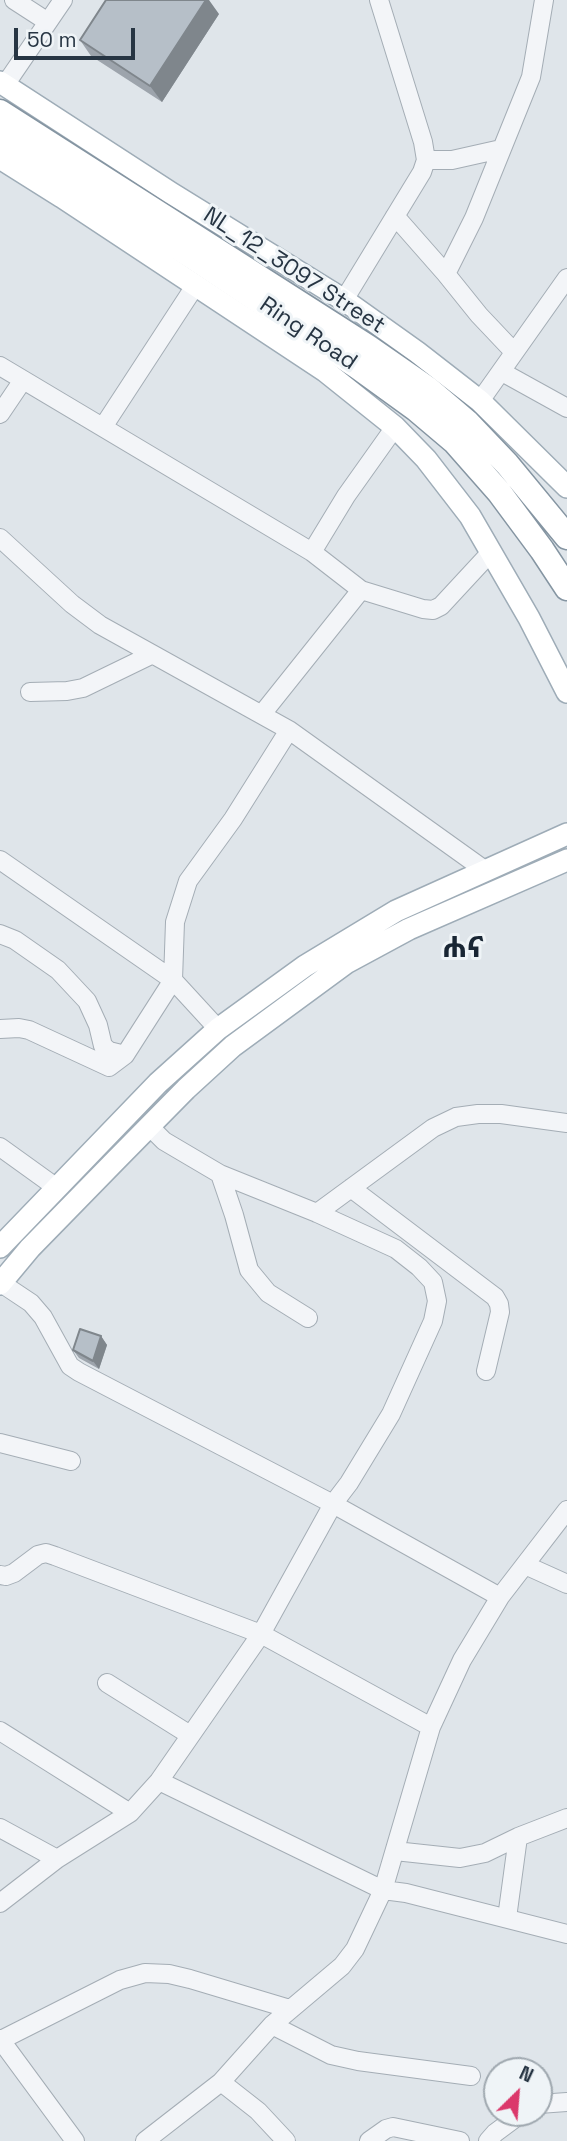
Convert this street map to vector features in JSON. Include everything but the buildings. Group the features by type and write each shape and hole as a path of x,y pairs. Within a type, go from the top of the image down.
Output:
{"highway":[{"name":"Ring Road","path":"0,112 368,347 427,388 468,423 508,464 567,537"},
{"name":"Ring Road","path":"0,134 205,265 416,409 455,442 499,492 567,588"}],"main road":[{"name":"NL_12_3097 Street","path":"2,84 344,300 417,352 480,401 567,487"},
{"path":"0,159 326,371 395,427 426,459 470,516 529,618 567,692"},
{"path":"0,1247 158,1083 218,1029 305,966 396,911 567,834"},
{"path":"0,1283 30,1248 149,1126 233,1046 346,963 409,929 567,860"},
{"path":"98,1145 116,1160"}],"street":[{"path":"14,0 48,22"},
{"path":"2,84 63,0"},
{"path":"344,300 422,172 426,160 424,142 379,0"},
{"path":"446,274 474,218 531,77 544,0"},
{"path":"426,160 452,160 502,149"},
{"path":"395,216 514,352"},
{"path":"480,401 567,278"},
{"path":"103,427 195,286"},
{"path":"0,366 312,552 361,590 433,610 441,606 492,552"},
{"path":"502,372 567,408"},
{"path":"0,414 23,380"},
{"path":"312,552 346,496 395,427"},
{"path":"0,538 100,625 289,730 486,871"},
{"path":"262,715 361,590"},
{"path":"30,692 83,688 151,655"},
{"path":"0,1028 29,1030 109,1067 125,1055 173,980 174,922 188,881 233,819 289,730"},
{"path":"0,860 173,980 218,1029"},
{"path":"0,934 15,940 58,970 87,1001 98,1025 103,1046 109,1051 125,1055"},
{"path":"317,1213 433,1128 456,1117 501,1114 567,1124"},
{"path":"0,1903 57,1859 130,1813 159,1781 261,1633 333,1504 391,1414 433,1321 438,1301 433,1282 396,1249 317,1213 220,1174 164,1141 149,1126"},
{"path":"0,1147 57,1188"},
{"path":"220,1174 248,1270 268,1293 308,1318"},
{"path":"351,1188 495,1297 500,1312 486,1371"},
{"path":"0,1283 31,1303 43,1317 70,1366 79,1373 333,1504 500,1597"},
{"path":"0,1443 71,1461"},
{"path":"145,2141 221,2082 272,2025 342,1966 355,1949 383,1890 431,1727 462,1660 500,1597 567,1510"},
{"path":"0,1575 14,1573 38,1555 46,1553 261,1633 431,1727"},
{"path":"525,1565 567,1584"},
{"path":"107,1683 190,1735"},
{"path":"0,1731 130,1813"},
{"path":"159,1781 383,1890 406,1893 567,1934"},
{"path":"395,1851 460,1858 485,1853 567,1818"},
{"path":"0,1828 57,1859"},
{"path":"508,1918 518,1837"},
{"path":"75,2141 0,2039 120,1980 145,1973 190,1979 290,2009"},
{"path":"272,2025 331,2054 358,2061 471,2076"},
{"path":"221,2082 258,2111 286,2141"},
{"path":"369,2141 393,2127 460,2141"},
{"path":"488,2141 503,2127"}],"district":[{"name":"ሐና","path":"463,949"}]}
